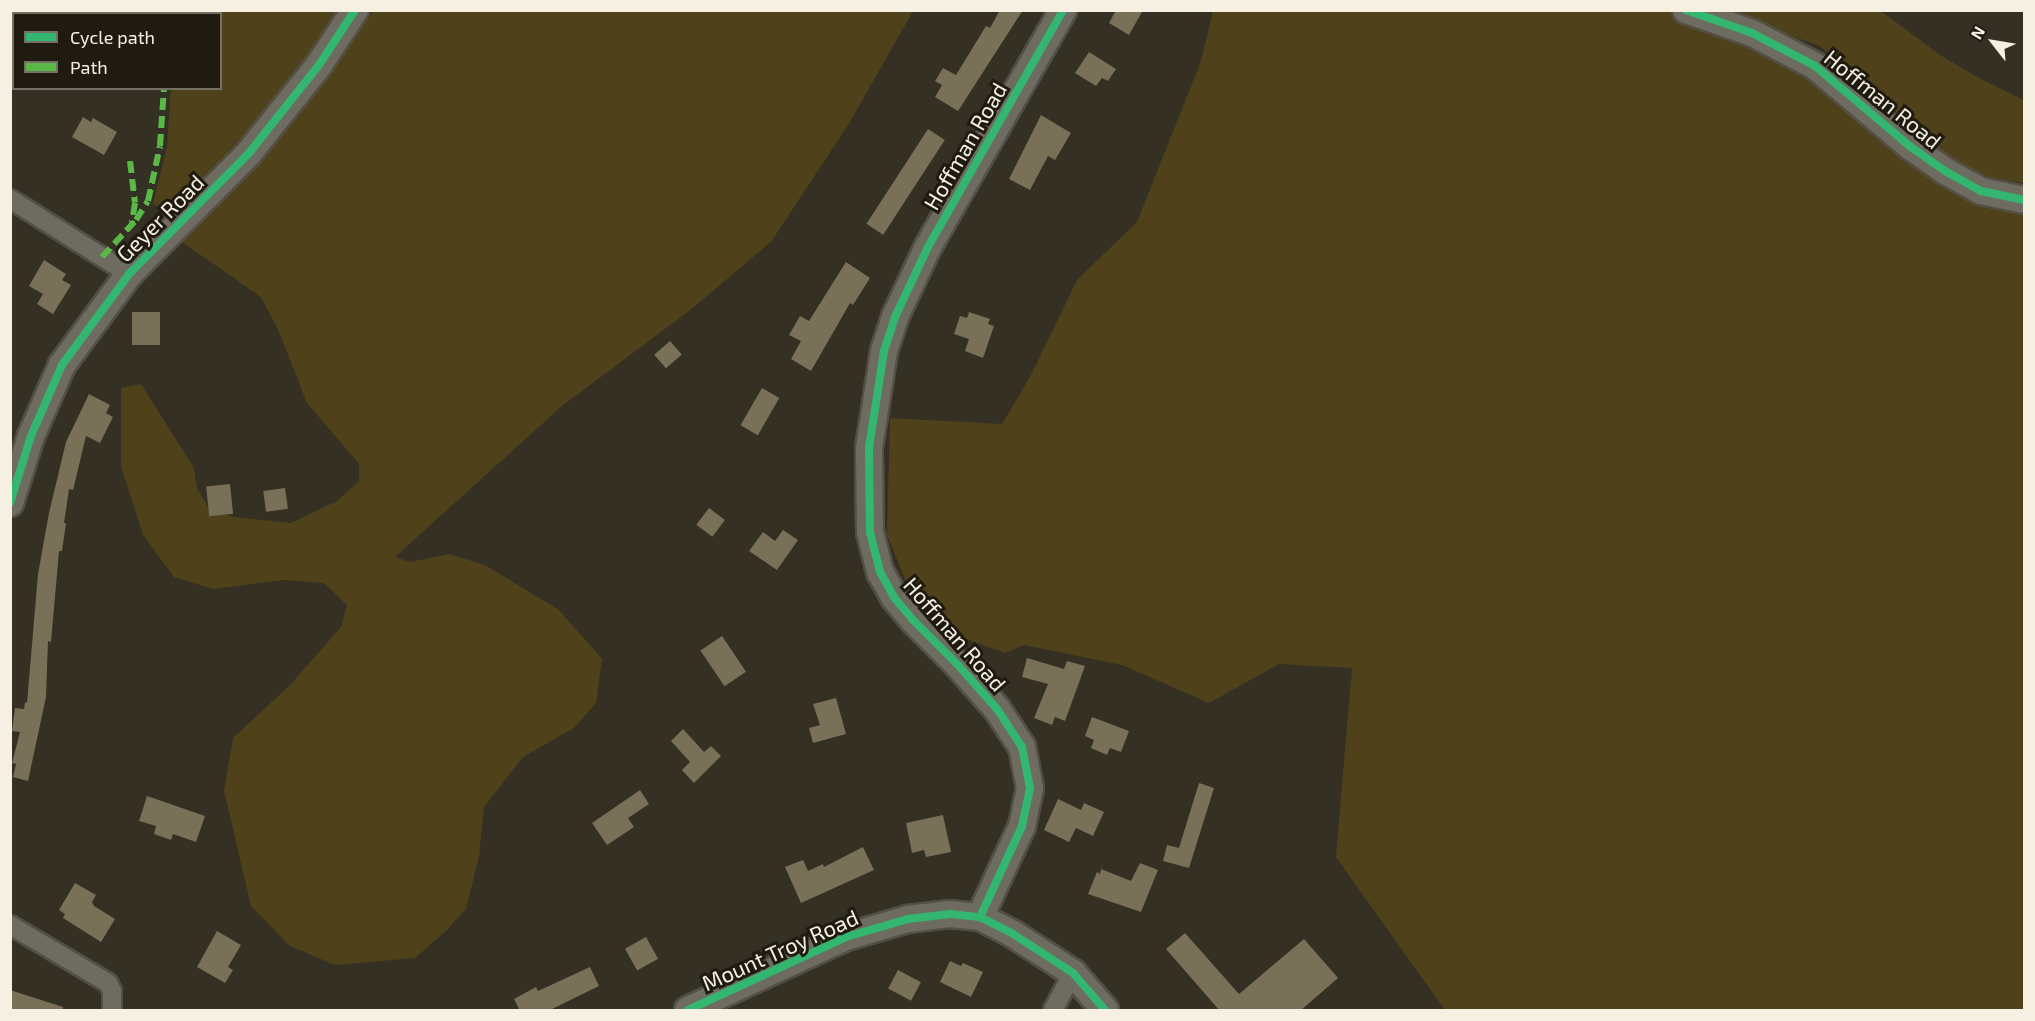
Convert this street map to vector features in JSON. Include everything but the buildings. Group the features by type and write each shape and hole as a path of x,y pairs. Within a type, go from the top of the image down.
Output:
{"street":[{"name":"Geyer Road","path":"10,503 31,436 62,365 129,274 249,153 319,65 355,10"},
{"name":"Hoffman Road","path":"980,916 1022,826 1030,788 1022,747 997,709 894,597 880,572 870,532 869,448 884,351 895,317 928,247 1063,10"},
{"name":"Hoffman Road","path":"1686,10 1752,33 1815,66 1902,140 1945,171 1981,191 2025,200"},
{"name":"Geyer Road","path":"10,199 129,274"},
{"name":"Mount Troy Road","path":"688,1011 846,937 930,914 980,916 1013,934 1073,973 1105,1011"},
{"path":"10,925 108,983 113,998 112,1011"},
{"path":"1053,1011 1073,973"}],"shaded area":[{"path":"1686,10 1752,33 1911,147 2024,200 2024,1010 1445,1010 1336,857 1352,668 1279,664 1209,703 1122,665 1024,645 1005,653 952,634 911,594 887,535 890,418 1002,424 1030,377 1077,280 1137,222 1201,61 1213,11"},
{"path":"342,11 308,63 173,214 153,204 167,147 171,90 222,90 222,12 178,12"},
{"path":"373,11 913,11 850,122 771,242 689,311 562,406 395,557 410,562 449,554 485,565 559,610 602,659 596,703 574,728 523,757 484,807 479,856 466,909 447,930 415,958 335,965 290,946 251,906 224,791 233,738 290,685 341,627 347,605 324,583 284,580 213,589 174,577 143,535 121,466 121,388 141,384 194,468 197,488 208,507 233,517 291,523 337,501 359,481 359,464 307,403 279,332 261,297 179,240 279,140"},
{"path":"1720,11 1881,11 1940,55 2024,100 2024,183 1984,177 1922,142 1820,46"}],"marked path":[{"path":"102,257 136,220 148,201 160,146 164,90"},
{"path":"130,161 135,203 132,223"}],"cycle path":[{"path":"10,503 31,436 62,365 129,274 249,153 319,65 355,10"},
{"path":"980,917 1022,826 1030,788 1022,747 997,709 894,597 880,572 870,532 869,448 884,351 895,317 928,247 1063,10"},
{"path":"1686,10 1752,33 1815,66 1911,147 1945,171 1981,191 2024,200"},
{"path":"688,1010 846,937 908,919 950,914 980,917 1013,934 1073,973 1105,1010"}]}
